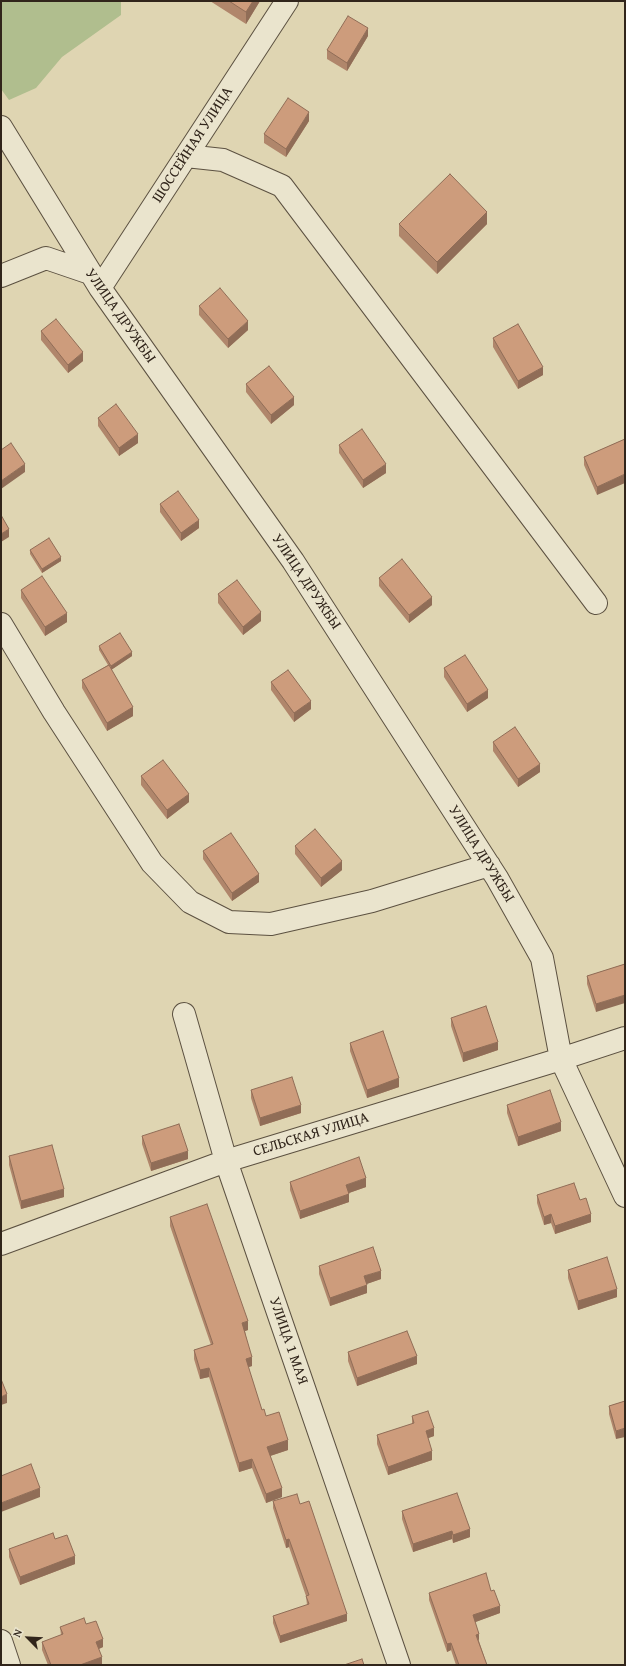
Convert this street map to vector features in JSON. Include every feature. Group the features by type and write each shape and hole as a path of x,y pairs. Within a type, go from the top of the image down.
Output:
{"street":[{"name":"ШОССЕЙНАЯ УЛИЦА","path":"95,281 186,156 287,1"},
{"name":"УЛИЦА ДРУЖБЫ","path":"1,127 95,281 293,561 489,865 542,958 561,1059 625,1196"},
{"path":"186,156 223,160 282,186 596,603"},
{"path":"1,276 46,258 95,281"},
{"path":"1,624 54,712 152,863 190,902 230,922 271,924 372,901 489,865"},
{"name":"УЛИЦА 1 МАЯ","path":"184,1014 226,1161 399,1665"},
{"name":"СЕЛЬСКАЯ УЛИЦА","path":"1,1244 226,1161 561,1059 625,1038"},
{"path":"1,1641 9,1665"}],"green space":[{"path":"1,1 121,1 121,15 62,57 36,88 9,100 1,89"}],"building":[{"path":"229,1 253,1 246,12"},
{"path":"348,16 368,28 347,63 327,50"},
{"path":"288,98 309,112 286,149 264,134"},
{"path":"450,174 487,212 437,262 399,224"},
{"path":"220,288 248,321 228,339 199,306"},
{"path":"56,319 83,352 68,365 41,331"},
{"path":"518,324 543,367 518,381 493,338"},
{"path":"269,366 294,397 271,415 246,384"},
{"path":"116,404 138,434 119,448 98,418"},
{"path":"362,429 386,464 363,480 339,445"},
{"path":"625,439 625,474 597,487 584,457"},
{"path":"11,443 25,464 1,481 1,450"},
{"path":"178,491 199,520 181,533 160,504"},
{"path":"1,515 9,529 1,534"},
{"path":"49,538 61,557 42,569 30,550"},
{"path":"402,559 432,597 409,615 379,578"},
{"path":"42,576 67,613 45,627 21,590"},
{"path":"237,580 261,612 243,627 218,594"},
{"path":"120,633 132,652 111,666 99,646"},
{"path":"465,655 488,690 467,704 444,668"},
{"path":"109,665 133,707 107,723 82,680"},
{"path":"288,670 311,701 294,713 271,682"},
{"path":"515,727 540,764 518,779 493,742"},
{"path":"163,760 189,794 167,810 141,776"},
{"path":"315,829 342,861 321,878 295,846"},
{"path":"231,833 259,874 232,893 203,851"},
{"path":"625,964 625,995 596,1004 587,976"},
{"path":"486,1006 498,1042 463,1053 451,1018"},
{"path":"383,1031 399,1078 367,1090 350,1043"},
{"path":"292,1077 301,1105 260,1118 251,1090"},
{"path":"550,1090 561,1122 518,1137 507,1105"},
{"path":"179,1124 188,1151 151,1163 142,1136"},
{"path":"52,1145 64,1189 21,1201 9,1156"},
{"path":"359,1157 366,1178 346,1185 349,1194 300,1211 290,1182"},
{"path":"574,1183 580,1200 586,1198 591,1214 555,1226 551,1214 544,1217 537,1195"},
{"path":"207,1204 248,1321 242,1323 252,1357 246,1359 262,1410 264,1409 266,1416 279,1412 288,1440 267,1447 282,1488 266,1494 252,1459 239,1463 209,1368 200,1370 194,1350 213,1344 170,1217"},
{"path":"373,1247 381,1271 364,1276 367,1285 330,1298 319,1266"},
{"path":"607,1257 617,1289 578,1301 568,1270"},
{"path":"407,1331 417,1356 357,1378 348,1352"},
{"path":"1,1379 7,1394 1,1397"},
{"path":"625,1401 625,1428 616,1431 609,1406"},
{"path":"428,1411 434,1428 426,1431 432,1451 388,1467 377,1435 414,1423 412,1416"},
{"path":"31,1464 40,1488 1,1503 1,1476"},
{"path":"457,1493 470,1529 453,1535 452,1531 413,1544 402,1511"},
{"path":"297,1494 300,1504 309,1501 347,1614 280,1636 273,1616 309,1604 306,1596 309,1595 289,1539 286,1540 273,1501"},
{"path":"53,1533 55,1539 67,1535 75,1556 20,1577 9,1549"},
{"path":"486,1573 491,1591 494,1590 500,1606 473,1615 479,1634 476,1635 487,1665 459,1665 451,1643 447,1644 429,1593"},
{"path":"84,1618 86,1624 96,1621 103,1639 96,1642 102,1657 80,1665 51,1665 42,1642 63,1634 60,1627"},
{"path":"362,1659 364,1665 344,1665"}]}
